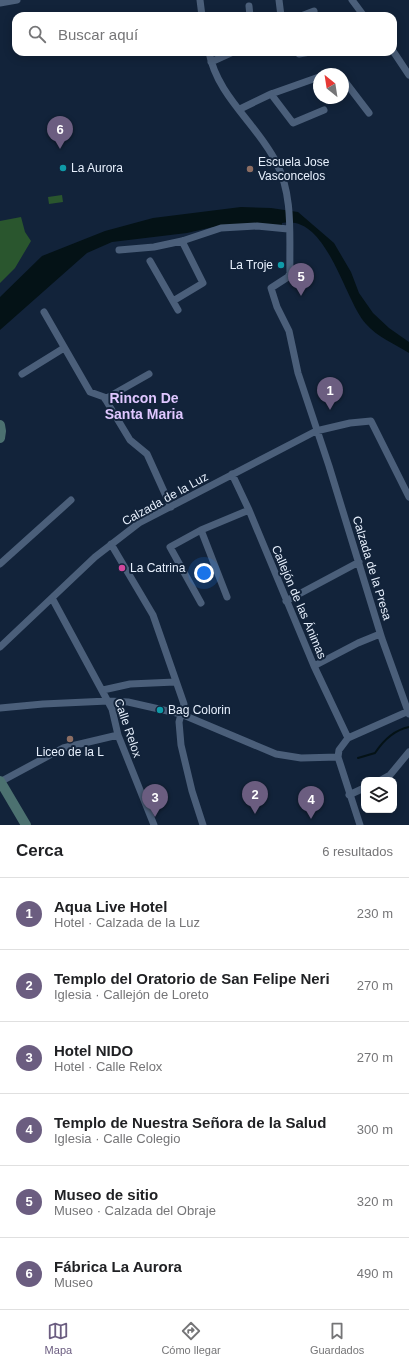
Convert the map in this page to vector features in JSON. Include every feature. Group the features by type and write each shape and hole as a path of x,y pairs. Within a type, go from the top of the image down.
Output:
{"main road":[{"path":"0,425 0,438"},
{"path":"0,781 26,825"}],"street":[{"path":"0,2 17,0"},
{"path":"200,0 202,12"},
{"path":"278,0 280,12"},
{"path":"352,0 361,12"},
{"path":"249,6 250,12"},
{"path":"310,12 314,10"},
{"path":"119,250 143,249 182,241 221,228 257,226 288,228 289,207 277,164 240,109 219,82 210,56"},
{"path":"211,62 224,56"},
{"path":"396,56 409,74"},
{"path":"240,109 271,94 313,79"},
{"path":"349,87 369,113"},
{"path":"271,94 293,123 324,110"},
{"name":"Calzada de la Presa","path":"288,228 290,273 288,277 271,288 277,307 290,331 298,373 316,431 329,466 380,634 409,712"},
{"path":"173,301 203,283 182,241"},
{"path":"150,261 178,310"},
{"path":"44,312 90,392 105,399 130,440 150,458 171,507"},
{"path":"22,374 64,348"},
{"path":"105,399 149,374"},
{"name":"Calzada de la Luz","path":"0,647 111,544 139,523 316,431 350,422 372,421 409,496"},
{"name":"Callejón de las Ánimas","path":"232,474 249,510 314,666 348,738"},
{"path":"0,564 71,500"},
{"path":"201,603 170,547 201,530 249,510"},
{"path":"201,530 227,597"},
{"path":"111,544 153,615 175,682 184,704 179,722 186,768 203,825"},
{"path":"286,601 359,562"},
{"name":"Calle Relox","path":"52,598 109,701 118,735 154,825"},
{"path":"314,666 358,643 380,634"},
{"path":"103,690 130,684 175,682"},
{"path":"0,708 43,704 109,701 128,702 181,714 276,754 301,758 338,757"},
{"path":"360,825 349,795 338,757 339,750 348,738 409,712"},
{"path":"0,781 63,748 118,735"},
{"path":"386,777 390,775 409,752"},
{"path":"349,795 361,789"}],"green space":[{"path":"62,195 63,202 49,204 48,197"},
{"path":"21,217 25,232 31,241 15,268 0,283 0,221"}],"shaded area":[{"path":"241,207 271,208 298,212 334,243 351,272 359,293 373,313 389,328 409,342 409,353 370,329 358,312 323,244 311,231 298,223 282,223 282,227 213,227 187,233 112,242 87,253 0,330 0,297 42,256 105,231 153,218"}],"waterway":[{"path":"358,758 375,753 394,733 409,727"}],"place":[{"name":"Fábrica La Aurora","path":"60,149"},
{"name":"La Aurora","path":"63,168"},
{"name":"Escuela Jose Vasconcelos","path":"250,169"},
{"name":"La Troje","path":"281,265"},
{"name":"Museo de sitio","path":"301,296"},
{"name":"Aqua Live Hotel","path":"330,410"},
{"name":"La Catrina","path":"122,568"},
{"name":"Bag Colorin","path":"160,710"},
{"name":"Liceo de la L","path":"70,739"},
{"name":"Templo del Oratorio de San Felipe Neri","path":"255,814"},
{"name":"Hotel NIDO","path":"155,817"},
{"name":"Templo de Nuestra Señora de la Salud","path":"311,819"}],"district":[{"name":"Rincon De Santa Maria","path":"144,406"}]}
